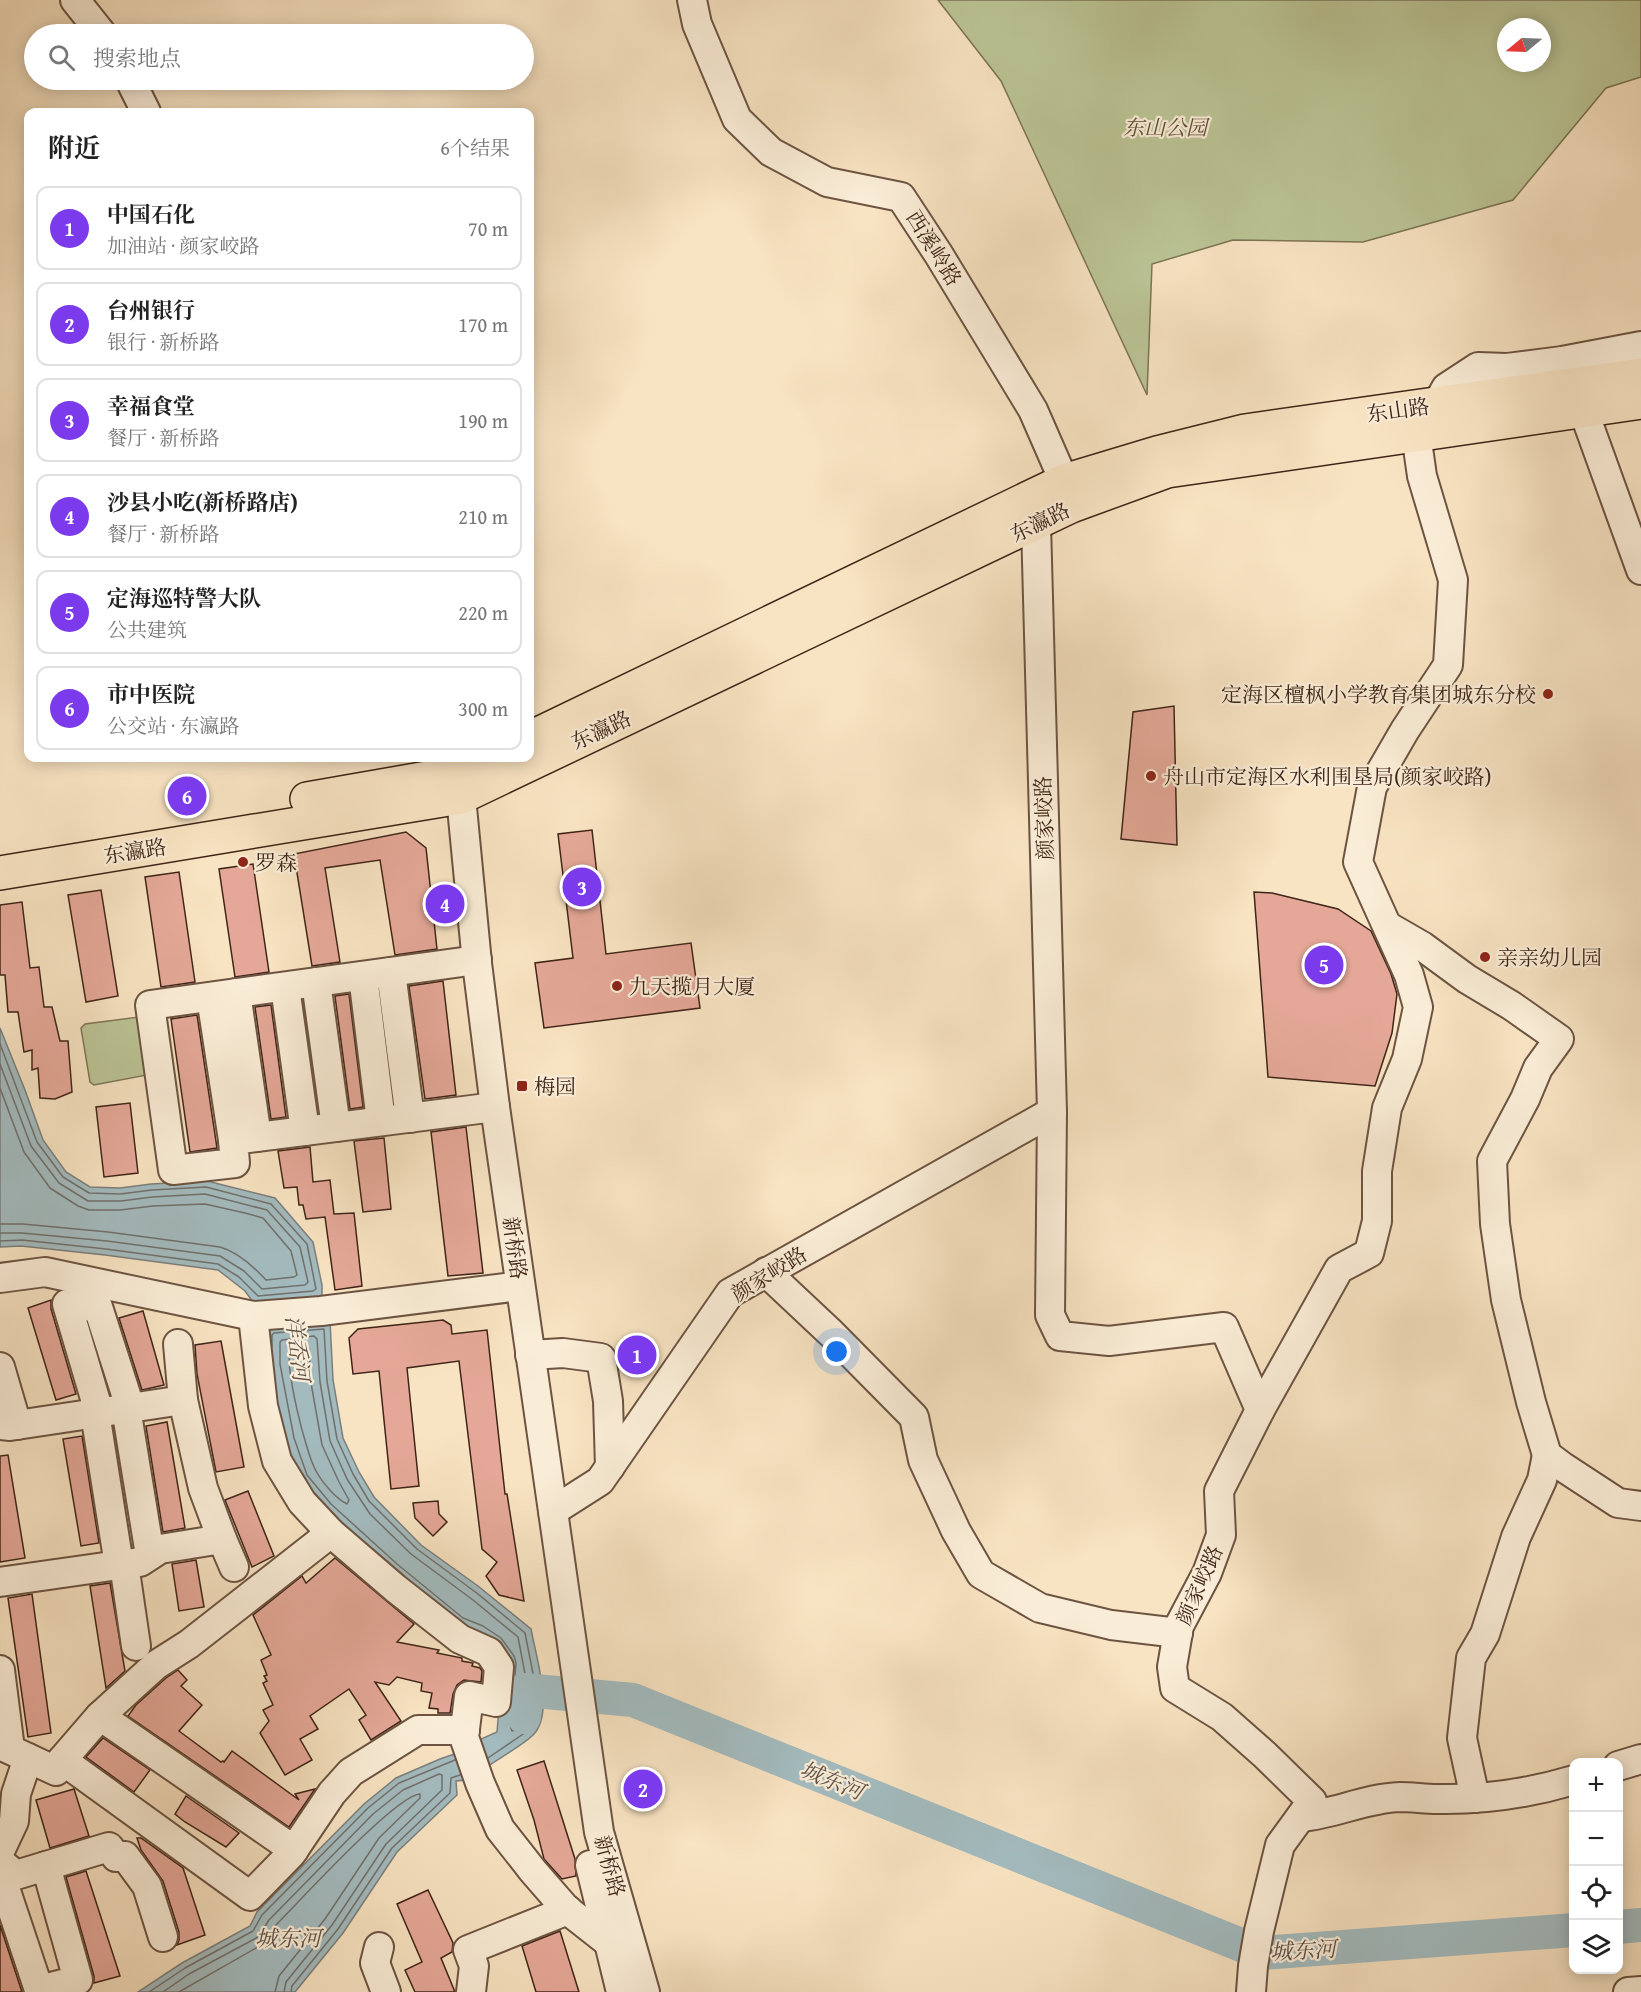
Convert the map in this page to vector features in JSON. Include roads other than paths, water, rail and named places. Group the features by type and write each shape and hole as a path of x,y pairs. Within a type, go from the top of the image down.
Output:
{"main road":[{"name":"东山路","path":"1162,462 1416,434 1579,397 1641,375"},
{"name":"东山路","path":"1162,462 1245,431 1437,404 1579,397 1641,402"},
{"name":"东瀛路","path":"534,736 1064,481 1162,462"},
{"name":"东瀛路","path":"534,742 1036,524 1162,462"},
{"name":"东瀛路","path":"0,853 455,776 481,762"},
{"name":"东瀛路","path":"0,873 455,776 487,762"}],"street":[{"path":"75,0 94,24"},
{"name":"西溪岭路","path":"692,0 697,24 737,119 771,152 827,182 901,197 1033,410 1064,481"},
{"path":"135,90 144,108"},
{"path":"1437,404 1446,388 1478,367 1507,368 1540,364 1641,346"},
{"path":"1579,397 1641,570"},
{"path":"1260,1410 1339,1269 1369,1253 1377,1221 1377,1171 1387,1108 1407,1059 1418,1007 1409,975 1358,862 1372,788 1405,730 1448,665 1453,580 1422,476 1416,434"},
{"name":"颜家峧路","path":"1036,524 1052,1112 1050,1315 1060,1336 1109,1341 1224,1327 1260,1410 1219,1491 1221,1535 1207,1573 1179,1626 1172,1667 1175,1688 1222,1717 1312,1801 1280,1845 1259,1931 1252,1979"},
{"name":"新桥路","path":"455,776 495,1107 599,1832 645,1992"},
{"path":"1389,927 1422,946 1467,979 1512,1006 1559,1039 1538,1068 1525,1099 1492,1161 1495,1224 1506,1300 1531,1402 1547,1455 1542,1480 1516,1536 1485,1634 1471,1658 1462,1737 1475,1798"},
{"path":"224,995 245,1138 235,1163 173,1170 150,1005 477,960"},
{"path":"391,972 410,1118"},
{"path":"363,976 381,1121"},
{"path":"316,982 336,1127"},
{"path":"285,987 305,1131"},
{"path":"245,1138 495,1107"},
{"name":"颜家峧路","path":"553,1511 600,1481 730,1293 1052,1112"},
{"path":"0,1278 45,1272 253,1316 321,1311 520,1286"},
{"path":"766,1272 832,1334 914,1417 923,1460 956,1531 981,1574 1040,1608 1111,1625 1178,1633"},
{"path":"253,1316 263,1406 277,1461 302,1502 331,1533 394,1588 446,1629 460,1639 489,1652 499,1667 496,1702 469,1696 465,1733 480,1784 500,1829 533,1871 568,1910 608,1942"},
{"path":"178,1344 183,1400 203,1488 234,1568"},
{"path":"530,1356 563,1353 601,1358 608,1401 610,1467"},
{"path":"0,1367 9,1425 183,1400"},
{"path":"113,1410 131,1561 136,1647"},
{"path":"1547,1455 1618,1503 1641,1506"},
{"path":"13,1751 56,1771 62,1760 100,1716 156,1665 189,1644 331,1533"},
{"path":"0,1582 131,1561 160,1549 222,1539"},
{"path":"0,1670 13,1751 16,1794 14,1821 0,1851"},
{"path":"100,1716 294,1850"},
{"path":"62,1760 250,1896 294,1850 332,1793 351,1772 418,1730 465,1733"},
{"name":"新桥路","path":"585,1738 581,1824 621,1992"},
{"path":"1623,1764 1641,1759"},
{"path":"1301,1817 1316,1816 1399,1797 1475,1798 1546,1788 1569,1781"},
{"path":"0,1862 16,1875 109,1847 116,1857 125,1856 147,1886 163,1937"},
{"path":"0,1873 39,1990 78,1980 46,1866"},
{"path":"471,1992 474,1966 468,1950 568,1910"},
{"path":"379,1947 376,1951 375,1964 386,1992"},
{"path":"1628,1992 1641,1991"}],"water":[{"path":"0,1028 43,1140 66,1172 90,1187 120,1188 207,1181 275,1198 313,1242 322,1285 322,1296 270,1303 253,1302 245,1291 218,1270 21,1246 0,1247"},
{"name":"洋岙河","path":"330,1321 333,1380 343,1438 374,1497 421,1545 478,1586 531,1629 542,1684 543,1712 540,1724 530,1738 484,1769 475,1747 481,1739 497,1732 503,1663 321,1513 281,1442 266,1328"},
{"name":"城东河","path":"463,1751 466,1780 456,1781 457,1795 397,1852 343,1933 295,1992 138,1992 182,1963 250,1926 257,1912 364,1804 396,1778"}],"waterway":[{"name":"城东河","path":"524,1717 524,1690 633,1700 1261,1953 1569,1930"},
{"name":"城东河","path":"1623,1927 1641,1925"}],"place":[{"name":"定海区檀枫小学教育集团城东分校","path":"1548,694"},
{"name":"舟山市定海区水利围垦局(颜家峧路)","path":"1151,776"},
{"name":"市中医院","path":"187,796"},
{"name":"罗森","path":"243,862"},
{"name":"幸福食堂","path":"582,887"},
{"name":"沙县小吃(新桥路店)","path":"445,904"},
{"name":"亲亲幼儿园","path":"1485,957"},
{"name":"定海巡特警大队","path":"1324,965"},
{"name":"九天揽月大厦","path":"617,986"},
{"name":"梅园","path":"522,1086"},
{"name":"中国石化","path":"637,1355"},
{"name":"台州银行","path":"643,1789"}],"park label":[{"name":"东山公园","path":"1165,127"}]}
